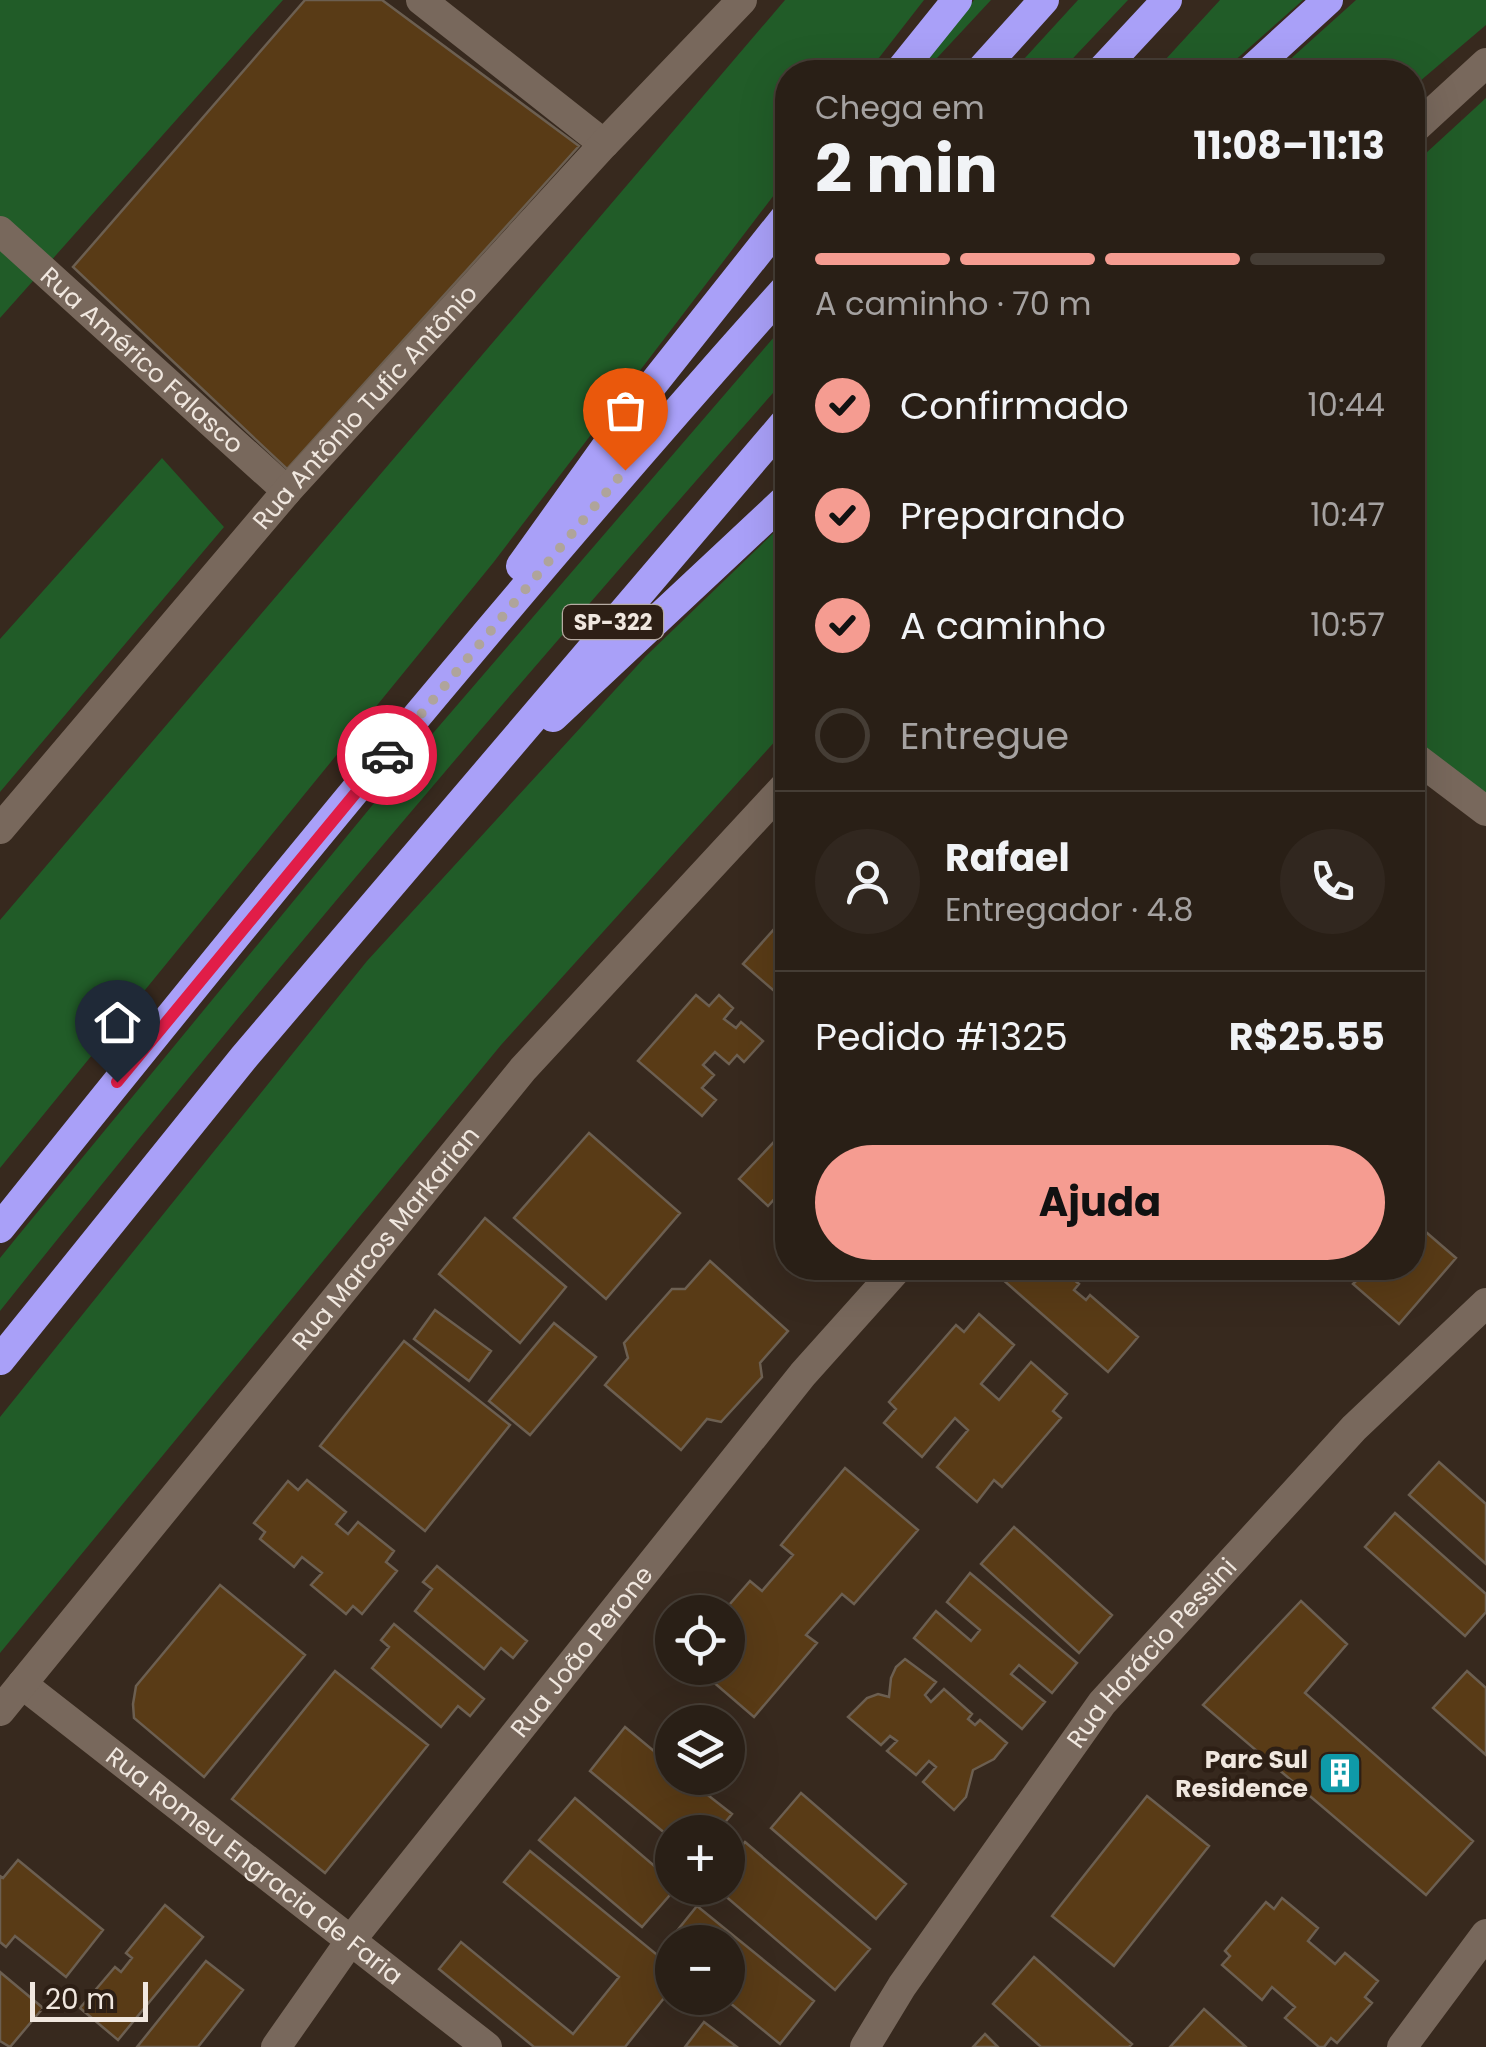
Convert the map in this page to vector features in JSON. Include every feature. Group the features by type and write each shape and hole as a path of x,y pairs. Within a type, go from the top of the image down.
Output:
{"highway":[{"path":"910,60 957,0"},
{"path":"989,60 1044,0"},
{"path":"1111,60 1167,0"},
{"path":"1262,60 1328,0"},
{"path":"381,762 634,408 775,230"},
{"path":"0,1228 210,965 649,441 775,300"},
{"name":"SP-322","path":"0,1360 245,1056 775,433"},
{"path":"438,826 775,509"}],"street":[{"path":"421,0 604,144"},
{"name":"Rua Antônio Tufic Antônio","path":"0,828 287,490 604,144 742,0"},
{"path":"1425,119 1486,63"},
{"name":"Rua Américo Falasco","path":"0,231 287,490"},
{"path":"1425,765 1486,812"},
{"name":"Rua Marcos Markarian","path":"0,1711 523,1069 775,798"},
{"name":"Rua João Perone","path":"276,2047 350,1940 803,1374 887,1280"},
{"name":"Rua Horácio Pessini","path":"864,2047 902,1986 1102,1703 1354,1428 1486,1303"},
{"name":"Rua Romeu Engracia de Faria","path":"22,1684 487,2047"},
{"path":"1402,2047 1486,1934"}],"green space":[{"path":"0,0 283,0 0,318"},
{"path":"785,0 924,0 877,60 775,60 775,194 493,563 0,1168 0,920"},
{"path":"974,0 991,0 935,60 926,60"},
{"path":"1078,0 1128,0 1071,60 1023,60"},
{"path":"1220,0 1303,0 1236,60 1165,60"},
{"path":"1356,0 1486,0 1486,25 1425,77 1425,60 1289,60"},
{"path":"1486,98 1486,811 1425,764 1425,154"},
{"path":"775,336 775,391 388,839 0,1311 0,1258 403,768"},
{"path":"162,458 224,527 0,792 0,639"},
{"path":"775,532 775,741 501,1045 0,1653 0,1417 367,961 646,656"}],"building":[{"path":"305,0 382,0 579,146 287,469 73,267"},
{"path":"775,928 775,992 743,964"},
{"path":"696,995 709,1006 719,995 733,1008 724,1019 736,1028 741,1022 763,1041 744,1062 737,1055 729,1064 715,1052 703,1065 714,1075 702,1088 716,1100 702,1116 638,1061"},
{"path":"589,1133 680,1213 606,1299 514,1218"},
{"path":"775,1141 775,1198 768,1206 739,1179"},
{"path":"485,1218 566,1287 520,1343 439,1274"},
{"path":"1425,1231 1456,1258 1399,1324 1353,1284 1357,1280 1425,1280"},
{"path":"710,1261 788,1331 760,1363 762,1377 721,1422 707,1419 681,1450 605,1385 628,1358 624,1343 672,1289 685,1289"},
{"path":"1003,1280 1074,1280 1079,1284 1074,1290 1086,1300 1090,1295 1138,1337 1108,1372"},
{"path":"435,1310 491,1351 469,1381 414,1339"},
{"path":"979,1314 1014,1345 981,1384 999,1400 1031,1362 1067,1394 1053,1411 1061,1418 1002,1487 994,1480 977,1502 937,1467 968,1430 955,1418 922,1457 884,1423 896,1409 889,1402 956,1325 964,1332"},
{"path":"554,1323 596,1357 530,1435 489,1401"},
{"path":"404,1341 510,1425 425,1531 320,1446"},
{"path":"1439,1462 1486,1504 1486,1564 1409,1495"},
{"path":"845,1468 918,1530 854,1604 842,1594 806,1635 817,1643 754,1717 745,1705 717,1685 745,1685 745,1595 738,1595 750,1581 762,1591 793,1555 781,1545"},
{"path":"307,1480 346,1512 336,1524 348,1534 358,1522 394,1551 386,1562 397,1571 362,1614 353,1606 346,1614 311,1585 322,1573 302,1557 294,1567 260,1539 265,1532 254,1523 288,1481 298,1490"},
{"path":"1395,1513 1486,1594 1486,1612 1465,1636 1365,1547"},
{"path":"1014,1527 1112,1615 1079,1653 981,1564"},
{"path":"437,1566 527,1641 513,1658 501,1648 484,1669 415,1611 432,1589 423,1582"},
{"path":"970,1573 1077,1663 1052,1693 1019,1665 1011,1674 1045,1702 1022,1729 914,1638 936,1611 971,1641 980,1630 947,1602"},
{"path":"220,1585 305,1655 204,1777 134,1718 133,1704 136,1686"},
{"name":"Parc Sul Residence","path":"1301,1601 1347,1644 1305,1693 1473,1841 1426,1895 1203,1705"},
{"path":"394,1624 484,1699 470,1716 458,1706 441,1727 372,1668 389,1647 381,1640"},
{"path":"905,1659 936,1682 925,1695 931,1702 944,1689 972,1714 968,1719 975,1725 980,1720 1007,1743 994,1759 973,1770 966,1797 954,1810 923,1782 936,1767 929,1761 916,1775 887,1751 897,1741 890,1736 881,1745 848,1717 867,1698 878,1694 889,1697 891,1678"},
{"path":"335,1671 428,1745 325,1873 232,1799"},
{"path":"1467,1671 1486,1688 1486,1755 1433,1708"},
{"path":"625,1727 655,1752 655,1795 708,1795 732,1814 655,1815 655,1825 590,1771"},
{"path":"801,1793 906,1884 876,1919 771,1828"},
{"path":"1147,1796 1209,1846 1114,1966 1052,1916"},
{"path":"575,1798 655,1866 655,1905 661,1905 642,1927 539,1840"},
{"path":"745,1842 870,1949 835,1990 736,1905 745,1905"},
{"path":"530,1851 655,1953 655,2009 625,2047 534,2047 439,1969 461,1942 573,2034 619,1977 504,1882"},
{"path":"18,1860 103,1930 66,1977 15,1936 6,1947 0,1942 0,1876 3,1878"},
{"path":"1282,1898 1318,1928 1308,1941 1335,1964 1345,1953 1378,1981 1365,1997 1372,2003 1337,2043 1331,2038 1319,2047 1285,2018 1295,2007 1272,1987 1262,2000 1222,1965 1230,1956 1225,1951 1266,1902 1274,1909"},
{"path":"165,1905 203,1937 118,2040 80,2008 115,1967 121,1972 132,1958 126,1953"},
{"path":"697,1906 720,1925 682,1925"},
{"path":"745,1945 814,2001 780,2044 745,2015"},
{"path":"1034,1957 1132,2044 1041,2047 993,2004"},
{"path":"206,1961 243,1990 198,2047 137,2047"},
{"path":"0,1972 43,2008 10,2047 0,2041"},
{"path":"1204,2009 1246,2047 1170,2047"},
{"path":"704,2022 737,2047 685,2047"},
{"path":"985,2034 998,2047 973,2047"}],"way so far":[{"path":"387,755 625,470"}],"place":[{"name":"Parc Sul Residence","path":"1340,1773"}],"route":[{"path":"117,1082 387,755"}]}
